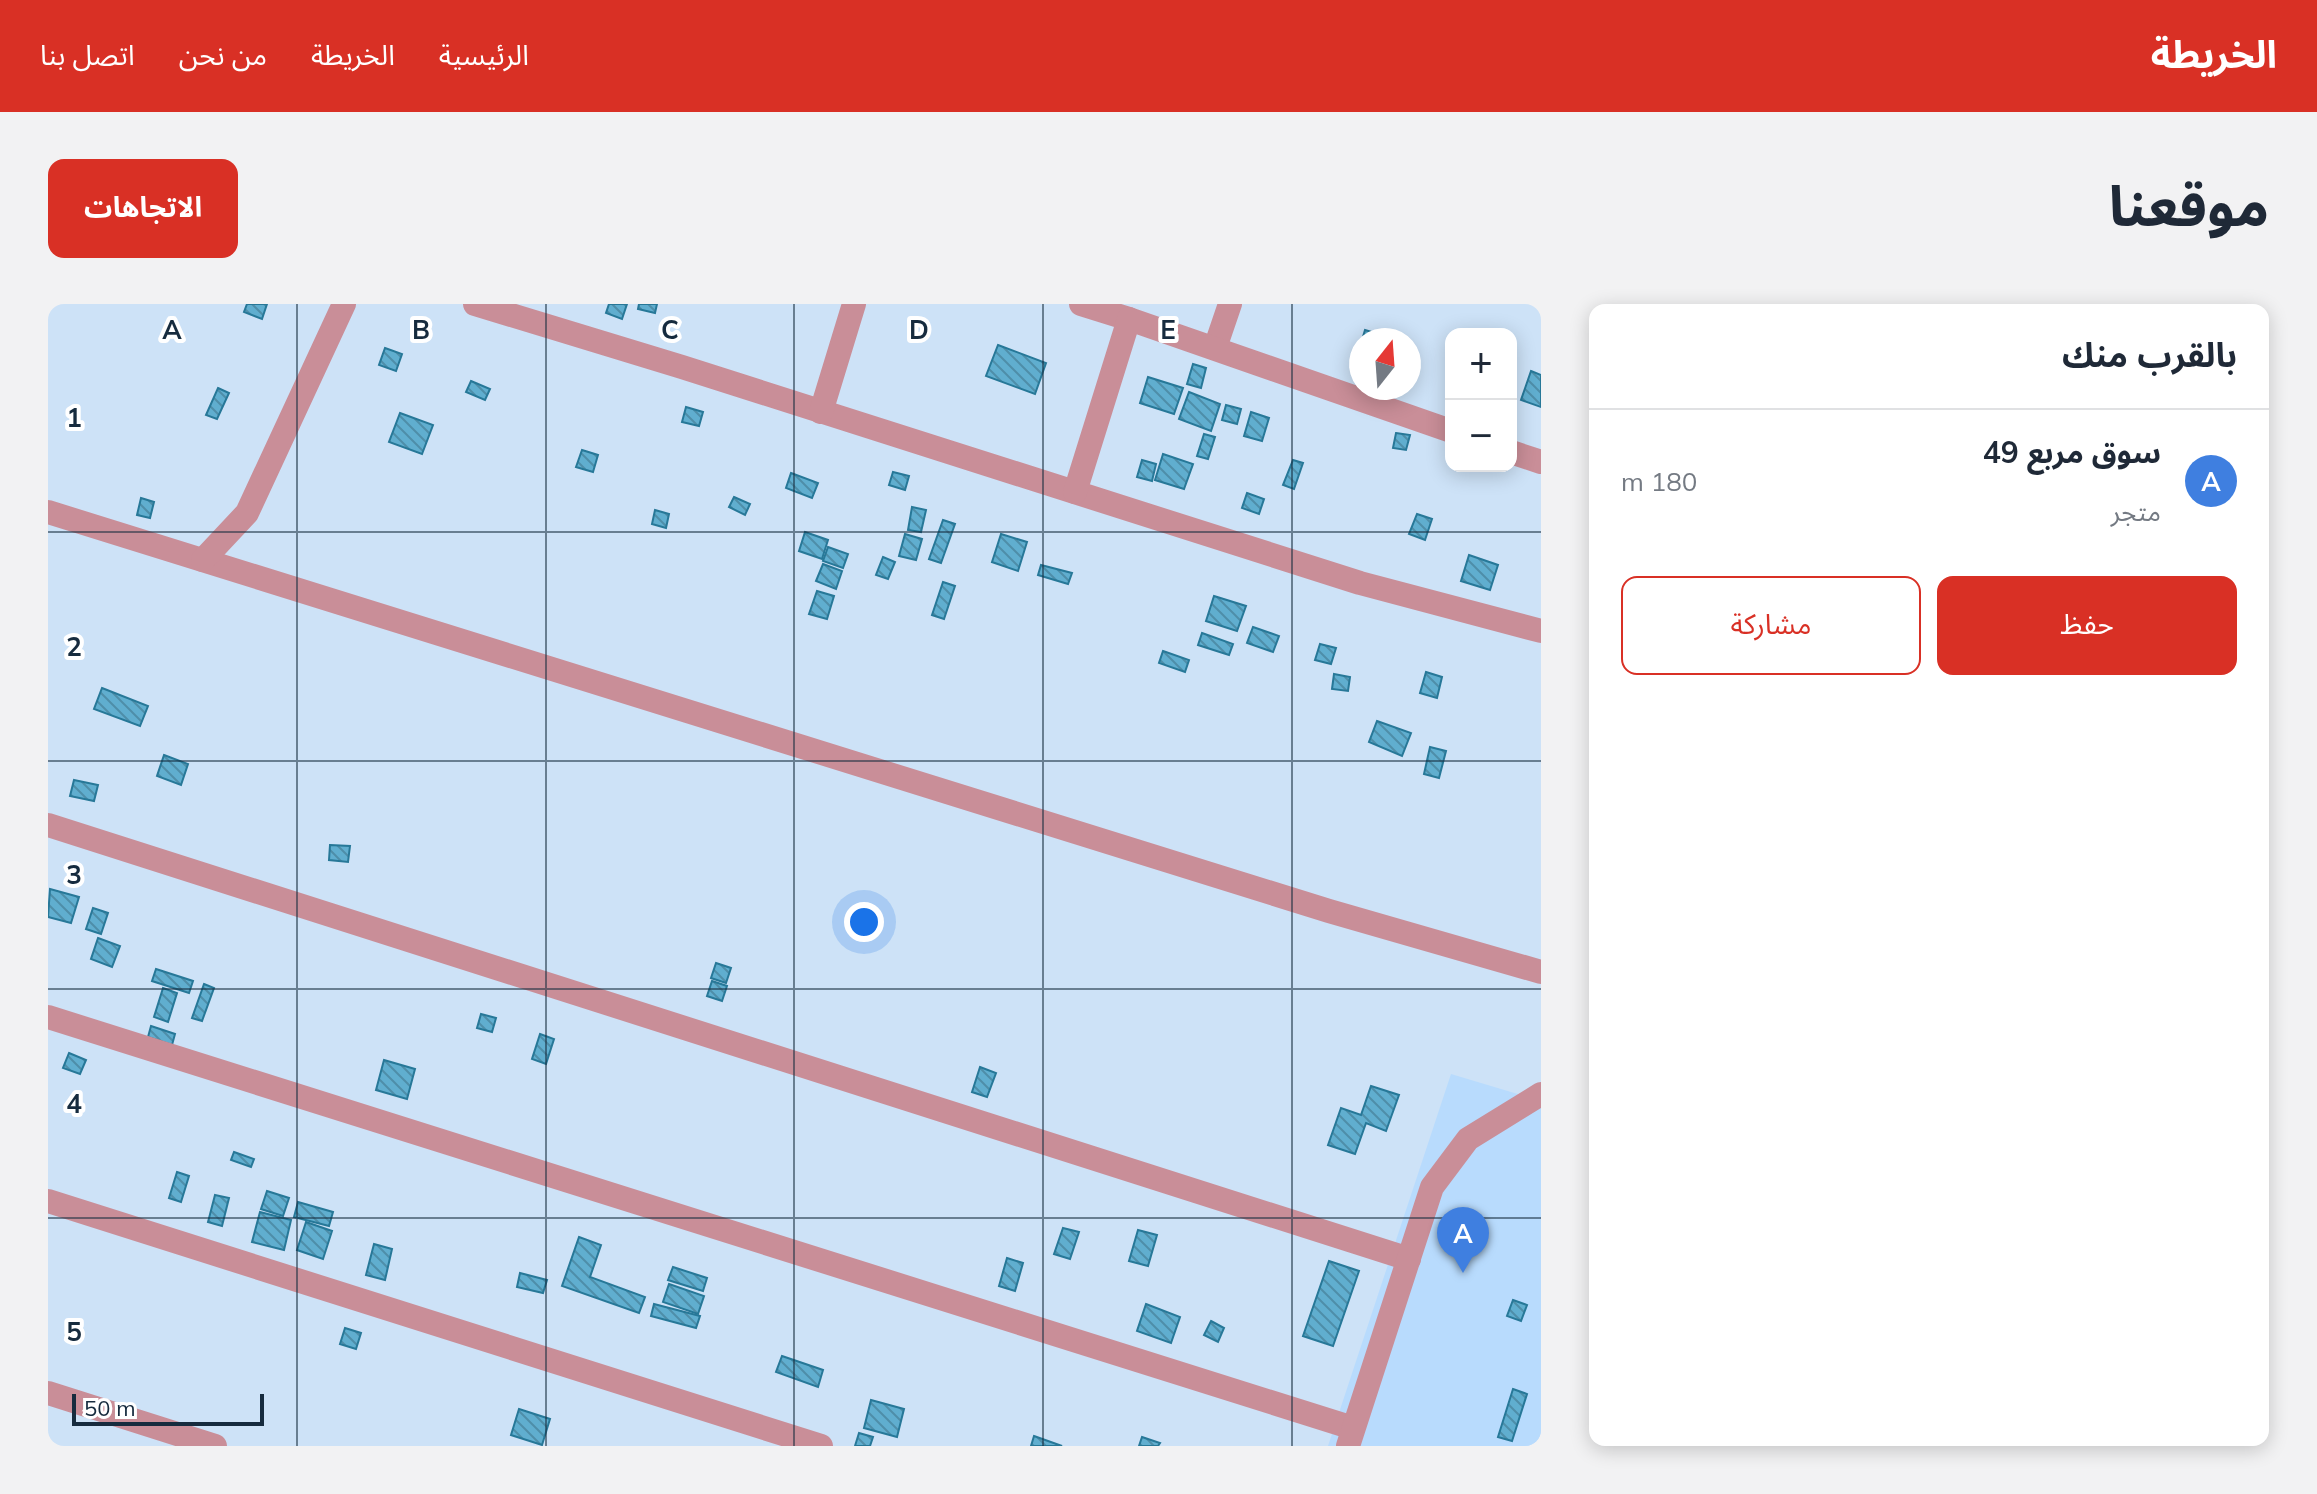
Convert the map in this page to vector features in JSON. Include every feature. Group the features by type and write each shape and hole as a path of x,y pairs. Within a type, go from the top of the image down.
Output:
{"street":[{"path":"203,560 247,513 344,304"},
{"path":"475,304 1360,583 1541,631"},
{"path":"821,412 854,304"},
{"path":"1081,304 1445,429"},
{"path":"1215,348 1230,304"},
{"path":"1075,492 1129,319"},
{"path":"1517,454 1541,462"},
{"path":"48,512 1329,911 1541,972"},
{"path":"48,825 1409,1259"},
{"path":"48,1017 1350,1437 1432,1187 1468,1139 1541,1094"},
{"path":"48,1201 821,1446"},
{"path":"48,1393 215,1446"}],"shaded area":[{"path":"1451,1074 1541,1101 1541,1446 1328,1446"}],"building":[{"path":"247,304 267,304 262,319 244,312"},
{"path":"609,304 627,304 622,319 606,313"},
{"path":"639,304 657,304 655,313 638,309"},
{"path":"998,345 1046,363 1035,394 986,376"},
{"path":"385,348 402,354 396,371 379,365"},
{"path":"1193,364 1206,368 1201,388 1187,384"},
{"path":"1531,371 1541,375 1541,407 1521,400"},
{"path":"1148,377 1183,388 1174,414 1140,403"},
{"path":"471,381 490,389 485,400 466,392"},
{"path":"218,388 229,393 217,419 206,415"},
{"path":"1189,392 1220,404 1211,431 1179,419"},
{"path":"1226,405 1241,409 1237,424 1222,420"},
{"path":"686,407 703,412 699,426 682,422"},
{"path":"1251,412 1269,418 1262,441 1244,436"},
{"path":"400,413 433,425 422,454 389,442"},
{"path":"1396,433 1410,435 1406,450 1393,448"},
{"path":"1204,434 1215,437 1208,459 1197,456"},
{"path":"582,450 598,455 593,472 576,467"},
{"path":"1163,454 1193,464 1184,489 1155,480"},
{"path":"1142,460 1156,464 1152,481 1137,477"},
{"path":"1293,460 1303,463 1294,489 1283,485"},
{"path":"893,472 909,476 905,490 889,485"},
{"path":"791,473 818,483 812,498 786,488"},
{"path":"1247,493 1264,499 1259,514 1242,508"},
{"path":"734,497 750,504 745,515 729,507"},
{"path":"141,498 154,502 150,518 137,515"},
{"path":"912,507 926,510 921,532 908,530"},
{"path":"655,510 669,514 666,528 652,524"},
{"path":"1417,514 1432,519 1425,540 1409,534"},
{"path":"943,520 955,524 941,563 929,559"},
{"path":"805,532 828,540 822,559 799,551"},
{"path":"905,534 922,539 916,560 899,556"},
{"path":"1001,534 1027,542 1018,571 992,562"},
{"path":"828,547 848,554 843,568 823,561"},
{"path":"1469,555 1498,565 1490,590 1461,581"},
{"path":"883,557 895,562 888,579 876,575"},
{"path":"823,564 842,571 836,589 816,581"},
{"path":"1041,565 1072,573 1068,584 1038,575"},
{"path":"943,582 955,586 944,619 932,615"},
{"path":"817,591 834,596 827,619 809,614"},
{"path":"1214,596 1246,606 1237,631 1206,621"},
{"path":"1253,627 1279,636 1273,652 1247,643"},
{"path":"1202,633 1233,644 1229,655 1198,645"},
{"path":"1320,644 1336,648 1331,664 1315,660"},
{"path":"1163,651 1189,660 1185,672 1159,663"},
{"path":"1426,672 1442,677 1437,698 1420,693"},
{"path":"1334,674 1350,677 1348,691 1332,689"},
{"path":"102,688 148,706 140,726 94,709"},
{"path":"1377,721 1411,733 1402,756 1369,742"},
{"path":"1430,747 1446,751 1439,778 1424,774"},
{"path":"164,755 188,764 181,785 157,776"},
{"path":"74,780 98,785 94,801 70,796"},
{"path":"330,845 350,846 348,862 329,860"},
{"path":"50,889 79,897 71,923 48,917"},
{"path":"93,908 108,913 101,934 86,929"},
{"path":"98,938 120,946 112,967 91,959"},
{"path":"716,963 731,968 726,983 711,978"},
{"path":"156,969 193,981 189,993 152,981"},
{"path":"712,981 727,986 722,1001 707,996"},
{"path":"204,984 214,988 202,1021 192,1018"},
{"path":"163,988 177,993 168,1022 154,1017"},
{"path":"481,1014 496,1018 492,1032 477,1028"},
{"path":"151,1026 175,1034 172,1045 148,1037"},
{"path":"540,1034 554,1039 546,1064 532,1059"},
{"path":"69,1053 86,1060 80,1074 63,1068"},
{"path":"384,1060 415,1069 407,1099 376,1090"},
{"path":"980,1067 996,1073 987,1097 972,1092"},
{"path":"1371,1086 1399,1095 1386,1131 1366,1123 1355,1154 1328,1145 1341,1108 1361,1115"},
{"path":"234,1152 254,1159 251,1167 231,1160"},
{"path":"177,1172 189,1176 181,1202 169,1198"},
{"path":"267,1191 289,1198 283,1216 261,1209"},
{"path":"215,1195 229,1198 222,1226 208,1222"},
{"path":"298,1202 333,1212 329,1226 294,1217"},
{"path":"260,1212 291,1220 284,1250 252,1242"},
{"path":"306,1222 332,1231 323,1259 297,1250"},
{"path":"1063,1228 1079,1232 1070,1259 1054,1254"},
{"path":"1138,1230 1157,1235 1148,1266 1129,1261"},
{"path":"579,1237 601,1245 590,1277 645,1297 639,1313 562,1286"},
{"path":"374,1244 392,1249 385,1280 366,1275"},
{"path":"1007,1258 1023,1263 1015,1291 999,1286"},
{"path":"1329,1261 1359,1271 1333,1346 1303,1336"},
{"path":"673,1267 707,1278 703,1291 668,1280"},
{"path":"520,1273 547,1280 543,1293 517,1287"},
{"path":"669,1284 704,1296 698,1314 663,1302"},
{"path":"1513,1300 1527,1305 1521,1321 1507,1316"},
{"path":"654,1304 700,1316 696,1328 651,1316"},
{"path":"1146,1304 1180,1317 1171,1343 1137,1331"},
{"path":"1211,1321 1224,1328 1218,1342 1204,1335"},
{"path":"345,1328 361,1333 356,1349 340,1344"},
{"path":"782,1356 823,1370 818,1387 776,1372"},
{"path":"1513,1389 1527,1394 1512,1441 1498,1437"},
{"path":"871,1400 904,1409 897,1437 864,1428"},
{"path":"519,1409 550,1419 542,1445 511,1435"},
{"path":"859,1433 873,1437 870,1446 855,1446"},
{"path":"1034,1436 1062,1446 1031,1446"},
{"path":"1142,1437 1160,1443 1158,1446 1139,1446"}],"place":[{"name":"سوق مربع 49","path":"1463,1273"}]}
